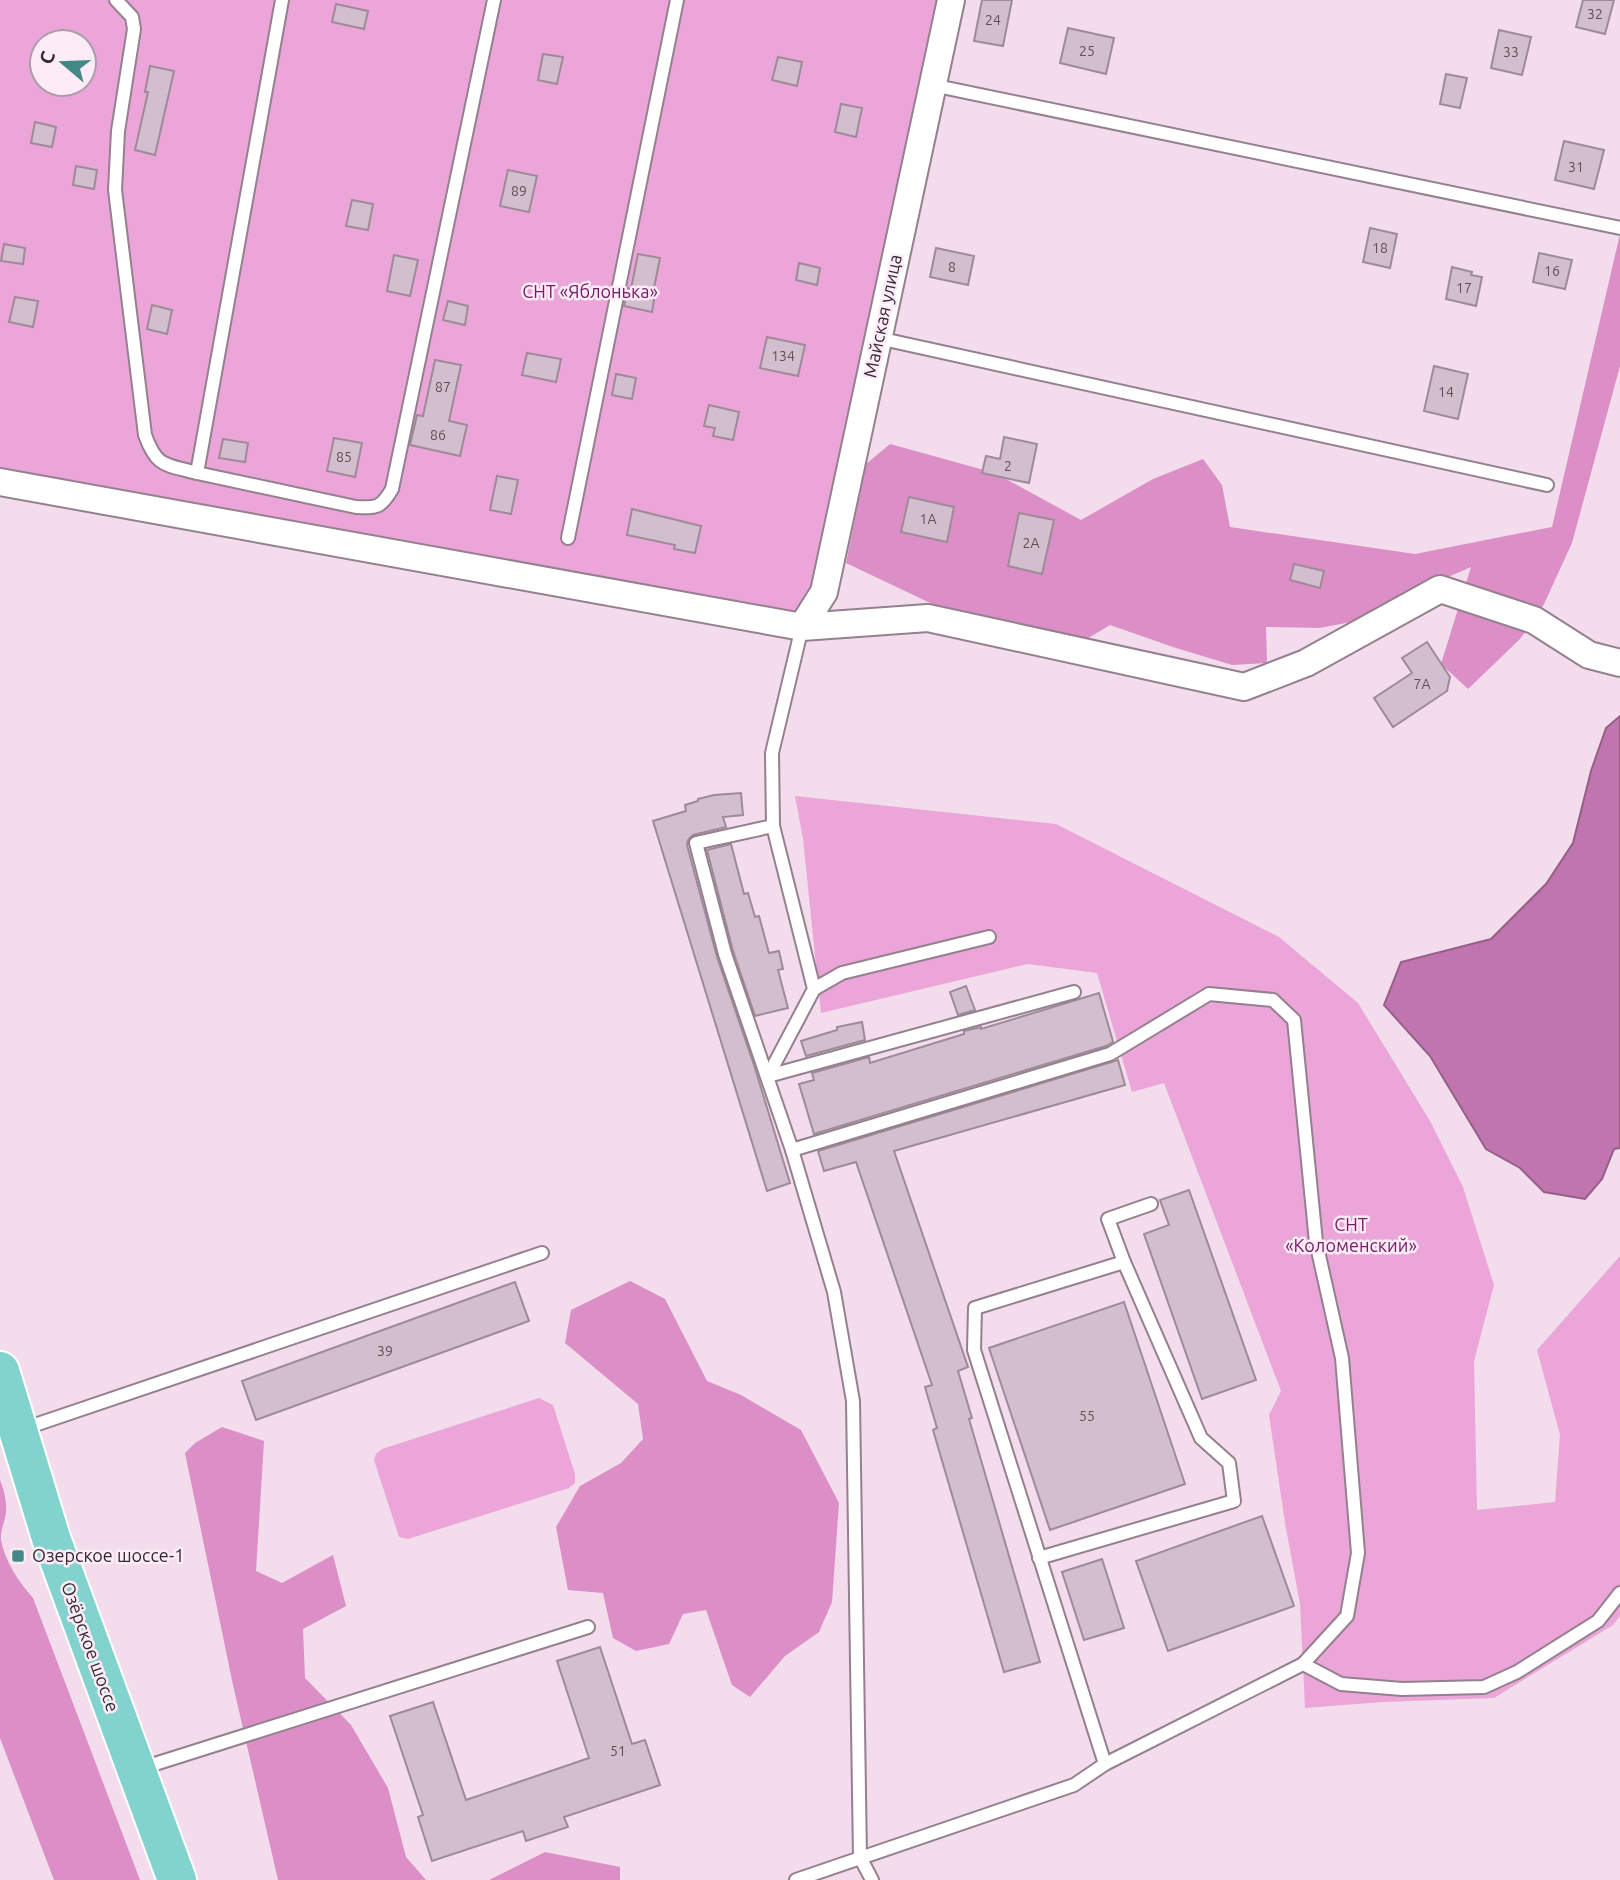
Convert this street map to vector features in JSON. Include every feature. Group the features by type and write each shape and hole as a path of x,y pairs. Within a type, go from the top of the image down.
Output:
{"main road":[{"name":"Озёрское шоссе","path":"0,1371 59,1561 177,1880"}],"street":[{"name":"Майская улица","path":"802,627 824,592 951,0"},
{"path":"0,482 802,627 928,618 1244,687 1306,663 1440,589 1534,620 1589,655 1620,663"}],"lane":[{"path":"116,0 132,17 134,29 118,131 115,190 145,435 152,454 160,463 197,473 356,507 374,508 386,501 392,489 494,0"},
{"path":"197,473 282,0"},
{"path":"568,538 677,0"},
{"path":"932,85 1620,228"},
{"path":"878,338 1547,485"},
{"path":"802,627 772,753 773,826 814,989"},
{"path":"773,826 696,843 725,954 792,1150 834,1292 853,1401 860,1857 872,1880"},
{"path":"768,1076 814,989 842,973 989,937"},
{"path":"768,1076 1074,992"},
{"path":"792,1150 1110,1054 1209,994 1273,1000 1294,1020 1316,1242 1342,1358 1358,1553 1347,1616 1303,1664 1105,1764 1074,1785 796,1880"},
{"path":"1039,1558 1234,1502 1229,1463 1201,1438 1108,1219 1151,1204"},
{"path":"17,1431 542,1253"},
{"path":"1105,1764 974,1349 975,1308 1124,1262"},
{"path":"1303,1664 1341,1684 1402,1689 1484,1687 1517,1672 1598,1621 1620,1592"},
{"path":"135,1770 588,1627"}],"green space":[{"name":"СНТ «Яблонька»","path":"0,0 951,0 824,592 802,627 0,482"},
{"name":"СНТ «Коломенский»","path":"795,796 1056,824 1279,937 1358,1003 1430,1121 1463,1187 1494,1285 1474,1361 1477,1510 1555,1502 1560,1435 1537,1350 1620,1256 1620,1616 1613,1625 1494,1698 1305,1708 1300,1604 1269,1415 1281,1391 1164,1083 1132,1092 1097,973 1028,964 821,1013 803,839"},
{"path":"539,1398 553,1405 575,1474 575,1483 569,1488 408,1539 399,1537 374,1460 376,1454 382,1449"}],"shaded area":[{"path":"1620,234 1620,366 1572,543 1544,604 1520,639 1468,689 1441,664 1471,567 1425,587 1362,620 1319,628 1266,627 1267,663 1232,665 1110,625 1085,640 947,611 846,563 866,464 890,444 995,473 1081,520 1153,479 1203,459 1222,485 1230,527 1415,554 1552,527"},
{"path":"1620,716 1620,1148 1614,1149 1602,1179 1585,1199 1544,1192 1520,1168 1486,1149 1430,1056 1384,1005 1401,962 1491,939 1546,884 1573,843 1591,771 1606,728"},
{"path":"630,1281 665,1299 707,1381 741,1395 801,1430 839,1503 832,1602 819,1632 785,1656 750,1697 732,1685 706,1610 683,1614 669,1644 636,1651 613,1638 603,1593 568,1590 556,1527 580,1486 621,1463 643,1439 638,1404 565,1343 571,1310"},
{"path":"222,1427 264,1441 256,1571 282,1583 333,1555 346,1606 303,1629 305,1678 351,1725 388,1788 406,1857 426,1880 278,1880 233,1685 185,1453 195,1443"},
{"path":"0,1480 6,1504 1,1537 3,1548 9,1564 33,1598 140,1880 54,1880 0,1738"},
{"path":"545,1852 620,1867 620,1880 489,1880"}],"building":[{"path":"982,0 1012,0 1003,46 974,41"},
{"path":"1583,0 1614,0 1605,34 1576,27"},
{"path":"336,4 368,11 364,29 332,22"},
{"path":"1068,28 1114,38 1106,74 1060,63"},
{"path":"1499,30 1531,37 1522,75 1491,68"},
{"path":"543,54 563,57 557,84 538,80"},
{"path":"778,57 802,62 797,86 772,80"},
{"path":"150,66 174,71 155,155 135,150 148,92 145,92"},
{"path":"1446,74 1467,78 1460,108 1440,104"},
{"path":"841,104 862,108 856,137 835,132"},
{"path":"35,122 56,127 52,147 31,143"},
{"path":"1564,141 1604,150 1594,189 1555,180"},
{"path":"76,166 97,170 94,189 73,185"},
{"path":"508,170 537,176 529,212 500,206"},
{"path":"352,200 373,204 368,230 346,226"},
{"path":"1370,228 1397,234 1390,268 1363,262"},
{"path":"4,244 25,248 23,264 1,261"},
{"path":"936,248 974,256 968,285 930,277"},
{"path":"1539,253 1572,260 1565,289 1533,282"},
{"path":"638,254 660,258 652,312 624,306 628,288 631,289"},
{"path":"394,255 418,260 410,296 387,291"},
{"path":"799,263 820,268 817,285 796,280"},
{"path":"1452,267 1482,277 1476,306 1446,299"},
{"path":"15,297 38,301 33,327 9,322"},
{"path":"448,301 468,306 465,325 443,320"},
{"path":"152,305 172,310 167,334 147,329"},
{"path":"767,337 805,345 798,376 760,368"},
{"path":"527,353 561,359 556,382 522,375"},
{"path":"435,360 461,365 449,421 467,425 460,456 410,445 417,415 423,416"},
{"path":"1434,366 1468,374 1458,419 1424,411"},
{"path":"616,374 636,378 632,399 612,395"},
{"path":"709,405 739,412 733,440 713,436 715,428 704,426"},
{"path":"1004,437 1037,444 1029,483 982,473 986,456 1000,459"},
{"path":"334,438 362,443 355,477 327,471"},
{"path":"223,439 248,443 245,462 219,458"},
{"path":"497,476 518,480 511,514 490,510"},
{"path":"909,497 954,507 947,542 901,532"},
{"path":"632,509 701,526 695,553 674,549 675,545 627,535"},
{"path":"1019,513 1054,520 1042,574 1008,566"},
{"path":"1294,564 1324,571 1320,588 1290,580"},
{"path":"1427,642 1450,677 1447,691 1393,727 1374,698 1412,673 1402,658"},
{"path":"741,793 743,815 723,817 726,827 693,835 687,845 717,957 790,1183 767,1191 653,821 686,811 685,805 698,799"},
{"path":"731,844 744,894 748,893 755,917 759,916 769,953 779,951 783,969 778,970 788,1008 755,1016 733,951 707,850"},
{"path":"966,986 975,1010 958,1015 950,992"},
{"path":"1099,993 1113,1042 1106,1046 814,1134 799,1084 814,1080 812,1073 869,1057 870,1063 964,1034 964,1031 981,1029"},
{"path":"862,1022 865,1040 806,1056 801,1041 837,1030 837,1027"},
{"path":"1118,1060 1125,1085 894,1151 968,1367 958,1371 972,1418 969,1419 1040,1662 1004,1672 933,1430 937,1428 925,1387 932,1385 856,1162 824,1171 818,1151"},
{"path":"1189,1190 1256,1380 1202,1399 1144,1234 1169,1225 1160,1200"},
{"path":"515,1282 529,1321 256,1420 242,1381"},
{"path":"1124,1302 1185,1484 1050,1530 989,1348"},
{"path":"1262,1516 1294,1606 1168,1651 1136,1561"},
{"path":"1102,1559 1124,1628 1084,1640 1062,1572"},
{"path":"600,1647 632,1744 645,1740 660,1785 564,1817 568,1827 526,1841 523,1831 432,1861 418,1817 423,1815 390,1716 433,1702 466,1800 589,1758 557,1661"}],"place":[{"name":"Озерское шоссе-1","path":"18,1556"}]}
